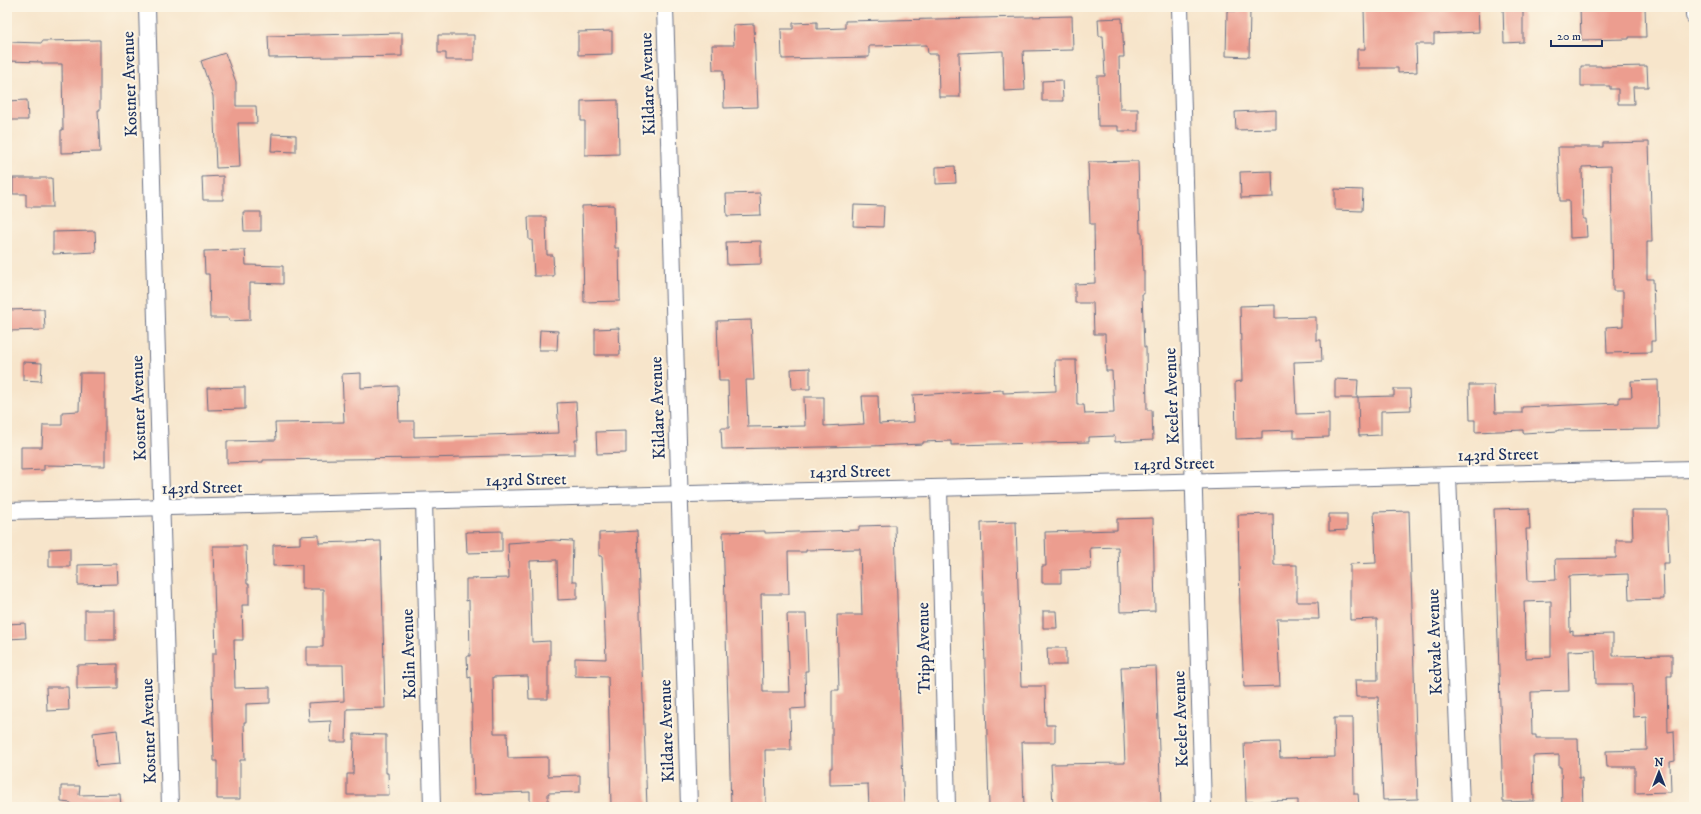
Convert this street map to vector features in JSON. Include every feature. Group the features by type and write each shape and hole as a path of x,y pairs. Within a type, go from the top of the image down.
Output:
{"street":[{"name":"Kostner Avenue","path":"147,7 170,807"},
{"name":"Kildare Avenue","path":"665,7 688,807"},
{"name":"Keeler Avenue","path":"1180,7 1203,807"},
{"path":"1694,7 1694,16"},
{"name":"143rd Street","path":"7,511 1694,470"},
{"name":"Kedvale Avenue","path":"1448,476 1461,807"},
{"name":"Tripp Avenue","path":"939,488 947,807"},
{"name":"Kolin Avenue","path":"424,501 432,807"}],"building":[{"path":"1400,7 1478,7 1479,32 1434,34 1434,44 1416,44 1417,72 1398,73 1398,68 1357,68 1357,49 1365,49 1364,9"},
{"path":"1503,7 1523,7 1523,42 1504,43"},
{"path":"1580,7 1645,7 1646,37 1629,37 1629,39 1581,40"},
{"path":"1227,11 1250,11 1249,57 1226,56"},
{"path":"1072,16 1073,50 1023,51 1025,90 1004,91 1003,51 959,53 960,97 939,97 938,54 928,54 927,45 869,46 869,57 782,59 781,29 793,29 793,23 817,22 817,29 845,28 845,21"},
{"path":"1122,18 1124,57 1119,57 1120,109 1138,109 1138,131 1118,131 1118,126 1098,126 1097,76 1105,76 1103,36 1099,36 1098,19"},
{"path":"754,24 758,107 724,108 723,70 713,70 712,45 734,45 733,25"},
{"path":"612,31 612,54 578,55 578,32"},
{"path":"402,33 402,56 269,58 268,36"},
{"path":"438,35 474,35 474,60 446,60 446,53 438,53"},
{"path":"100,40 100,110 98,110 100,152 61,153 61,130 63,130 62,64 7,61 7,42 42,43 42,41"},
{"path":"225,53 236,82 236,106 256,106 257,123 238,123 240,167 216,168 213,96 201,61"},
{"path":"1581,66 1647,66 1648,87 1633,87 1634,104 1618,104 1618,89 1610,89 1610,86 1581,86"},
{"path":"1062,80 1063,101 1042,101 1042,81"},
{"path":"27,100 28,120 7,120 7,101"},
{"path":"618,100 619,154 585,155 585,121 581,121 581,101"},
{"path":"1276,110 1276,129 1236,130 1235,112"},
{"path":"272,134 296,135 296,152 271,151"},
{"path":"1649,142 1652,242 1647,242 1647,279 1653,279 1655,341 1651,341 1651,352 1607,353 1606,327 1623,326 1623,291 1613,291 1611,166 1582,167 1583,219 1586,219 1587,237 1570,238 1569,201 1560,201 1558,147 1603,147 1603,143"},
{"path":"1138,161 1140,233 1142,233 1144,271 1144,294 1142,294 1144,347 1146,347 1147,410 1152,410 1153,440 1115,442 1115,436 1089,437 1089,442 951,445 951,441 923,442 923,444 871,446 722,449 721,428 729,428 728,381 719,381 717,321 751,320 754,380 746,380 748,427 805,426 804,397 824,397 824,426 864,424 862,396 878,396 879,424 914,422 913,395 1003,390 1003,393 1056,391 1055,360 1076,360 1077,405 1084,405 1085,414 1114,413 1112,371 1106,371 1105,334 1094,334 1093,303 1075,303 1075,284 1095,283 1094,224 1090,224 1088,162"},
{"path":"955,166 956,183 936,184 936,167"},
{"path":"1272,171 1273,197 1241,198 1240,172"},
{"path":"223,176 223,200 203,200 202,177"},
{"path":"13,178 52,178 53,207 26,207 26,194 13,194"},
{"path":"1335,189 1363,190 1362,211 1335,210"},
{"path":"760,193 761,215 727,216 726,194"},
{"path":"614,205 615,248 619,248 620,301 584,302 582,206"},
{"path":"854,205 884,206 883,227 853,226"},
{"path":"243,212 261,212 261,231 244,231"},
{"path":"528,217 546,217 547,255 553,255 554,276 534,276 532,240 529,240"},
{"path":"95,231 96,252 53,254 53,232"},
{"path":"761,241 761,264 727,265 726,242"},
{"path":"245,250 246,265 283,266 283,284 250,283 250,320 229,321 228,318 210,318 209,274 205,274 204,251"},
{"path":"1275,305 1275,318 1316,317 1316,340 1321,340 1322,361 1294,362 1296,414 1329,413 1329,437 1294,438 1294,430 1262,431 1262,438 1236,439 1235,382 1242,381 1240,306"},
{"path":"44,309 45,330 7,331 7,310"},
{"path":"619,328 620,355 595,355 595,329"},
{"path":"540,330 558,331 557,350 539,350"},
{"path":"23,362 42,363 41,381 23,380"},
{"path":"810,368 810,389 792,389 791,369"},
{"path":"80,373 105,373 105,466 44,465 44,470 21,471 21,447 42,447 43,425 62,425 62,412 79,411"},
{"path":"361,373 361,388 398,386 399,421 414,421 414,437 559,433 557,403 576,402 578,440 575,440 575,454 263,460 263,462 227,463 227,441 276,440 275,423 344,422 342,374"},
{"path":"1335,379 1358,380 1357,398 1335,398"},
{"path":"1658,380 1659,429 1558,430 1523,433 1523,430 1475,432 1475,420 1470,420 1469,385 1494,385 1495,413 1522,413 1522,407 1619,403 1619,397 1632,397 1631,381"},
{"path":"245,387 245,409 208,410 207,388"},
{"path":"1394,389 1410,389 1411,410 1381,411 1381,435 1359,436 1358,397 1394,396"},
{"path":"626,431 626,453 597,454 596,432"},
{"path":"1529,508 1530,529 1526,529 1528,581 1556,580 1555,559 1616,558 1616,540 1633,540 1632,510 1667,510 1669,563 1663,563 1664,599 1629,600 1628,574 1569,576 1570,632 1573,631 1573,635 1613,634 1613,656 1672,655 1672,676 1667,676 1668,732 1674,731 1675,761 1670,762 1671,792 1635,793 1635,767 1607,767 1606,751 1647,750 1646,716 1633,717 1632,684 1596,684 1595,650 1568,651 1569,691 1531,692 1532,735 1536,735 1536,738 1578,738 1579,778 1582,778 1583,807 1562,807 1561,767 1559,767 1559,755 1533,756 1534,801 1503,802 1494,509","holes":["1551,601 1551,657 1526,658 1524,602"]},
{"path":"1409,511 1418,799 1383,800 1378,697 1356,697 1355,680 1378,680 1377,619 1350,620 1350,564 1376,563 1374,512"},
{"path":"1273,514 1274,565 1297,565 1297,602 1318,602 1319,619 1277,619 1280,686 1244,687 1240,610 1238,515"},
{"path":"1329,514 1347,514 1347,530 1329,531"},
{"path":"1153,518 1155,611 1120,612 1118,547 1090,548 1091,569 1061,570 1061,583 1042,583 1042,566 1046,566 1045,532 1117,530 1117,519"},
{"path":"1016,522 1021,686 1045,686 1046,725 1055,725 1055,742 1022,742 1024,807 989,807 981,523"},
{"path":"895,525 904,807 869,807 868,784 830,785 830,768 832,768 832,690 839,690 837,615 862,615 860,549 806,550 806,552 788,552 789,594 761,594 763,692 790,692 787,614 806,614 808,671 805,671 806,708 790,709 791,750 765,750 766,807 731,807 723,532 765,531 765,533 859,530 859,526"},
{"path":"502,531 502,552 467,553 466,532"},
{"path":"637,531 647,807 611,807 608,677 575,676 575,658 606,659 602,556 599,556 599,533"},
{"path":"319,535 319,543 381,541 385,708 347,709 346,742 330,742 331,721 309,722 308,703 344,701 343,665 307,665 307,647 323,647 323,589 302,589 302,565 273,566 273,545 300,544 300,536"},
{"path":"554,540 573,541 572,581 577,581 577,599 558,600 557,560 530,561 532,642 550,641 550,660 548,660 548,699 529,699 528,676 493,677 494,733 507,733 508,758 548,757 548,776 580,775 580,792 548,793 548,807 530,807 530,792 474,794 471,677 468,678 467,656 470,656 469,600 466,601 466,579 509,578 508,543"},
{"path":"213,546 246,546 249,605 242,605 243,640 234,640 235,688 270,687 270,703 246,704 246,722 244,722 245,760 240,760 240,799 217,799 217,761 214,761 212,683 212,654 216,654"},
{"path":"70,548 70,567 49,567 49,549"},
{"path":"117,564 118,584 78,585 78,565"},
{"path":"85,610 115,610 115,640 85,640"},
{"path":"1043,611 1056,611 1057,628 1043,628"},
{"path":"25,623 26,638 8,639 7,624"},
{"path":"1047,648 1066,648 1066,665 1048,665"},
{"path":"117,664 117,688 77,689 77,665"},
{"path":"1156,666 1161,807 1053,807 1051,764 1125,763 1121,667"},
{"path":"46,687 68,687 69,710 47,711"},
{"path":"1334,718 1353,718 1354,794 1358,794 1359,807 1298,807 1298,800 1246,802 1244,743 1279,742 1280,758 1335,757"},
{"path":"117,730 120,764 96,766 93,733"},
{"path":"354,734 386,735 386,773 388,773 389,795 347,795 347,774 353,774"},
{"path":"61,786 80,786 79,795 120,794 121,807 71,807 71,803 61,802"}]}
